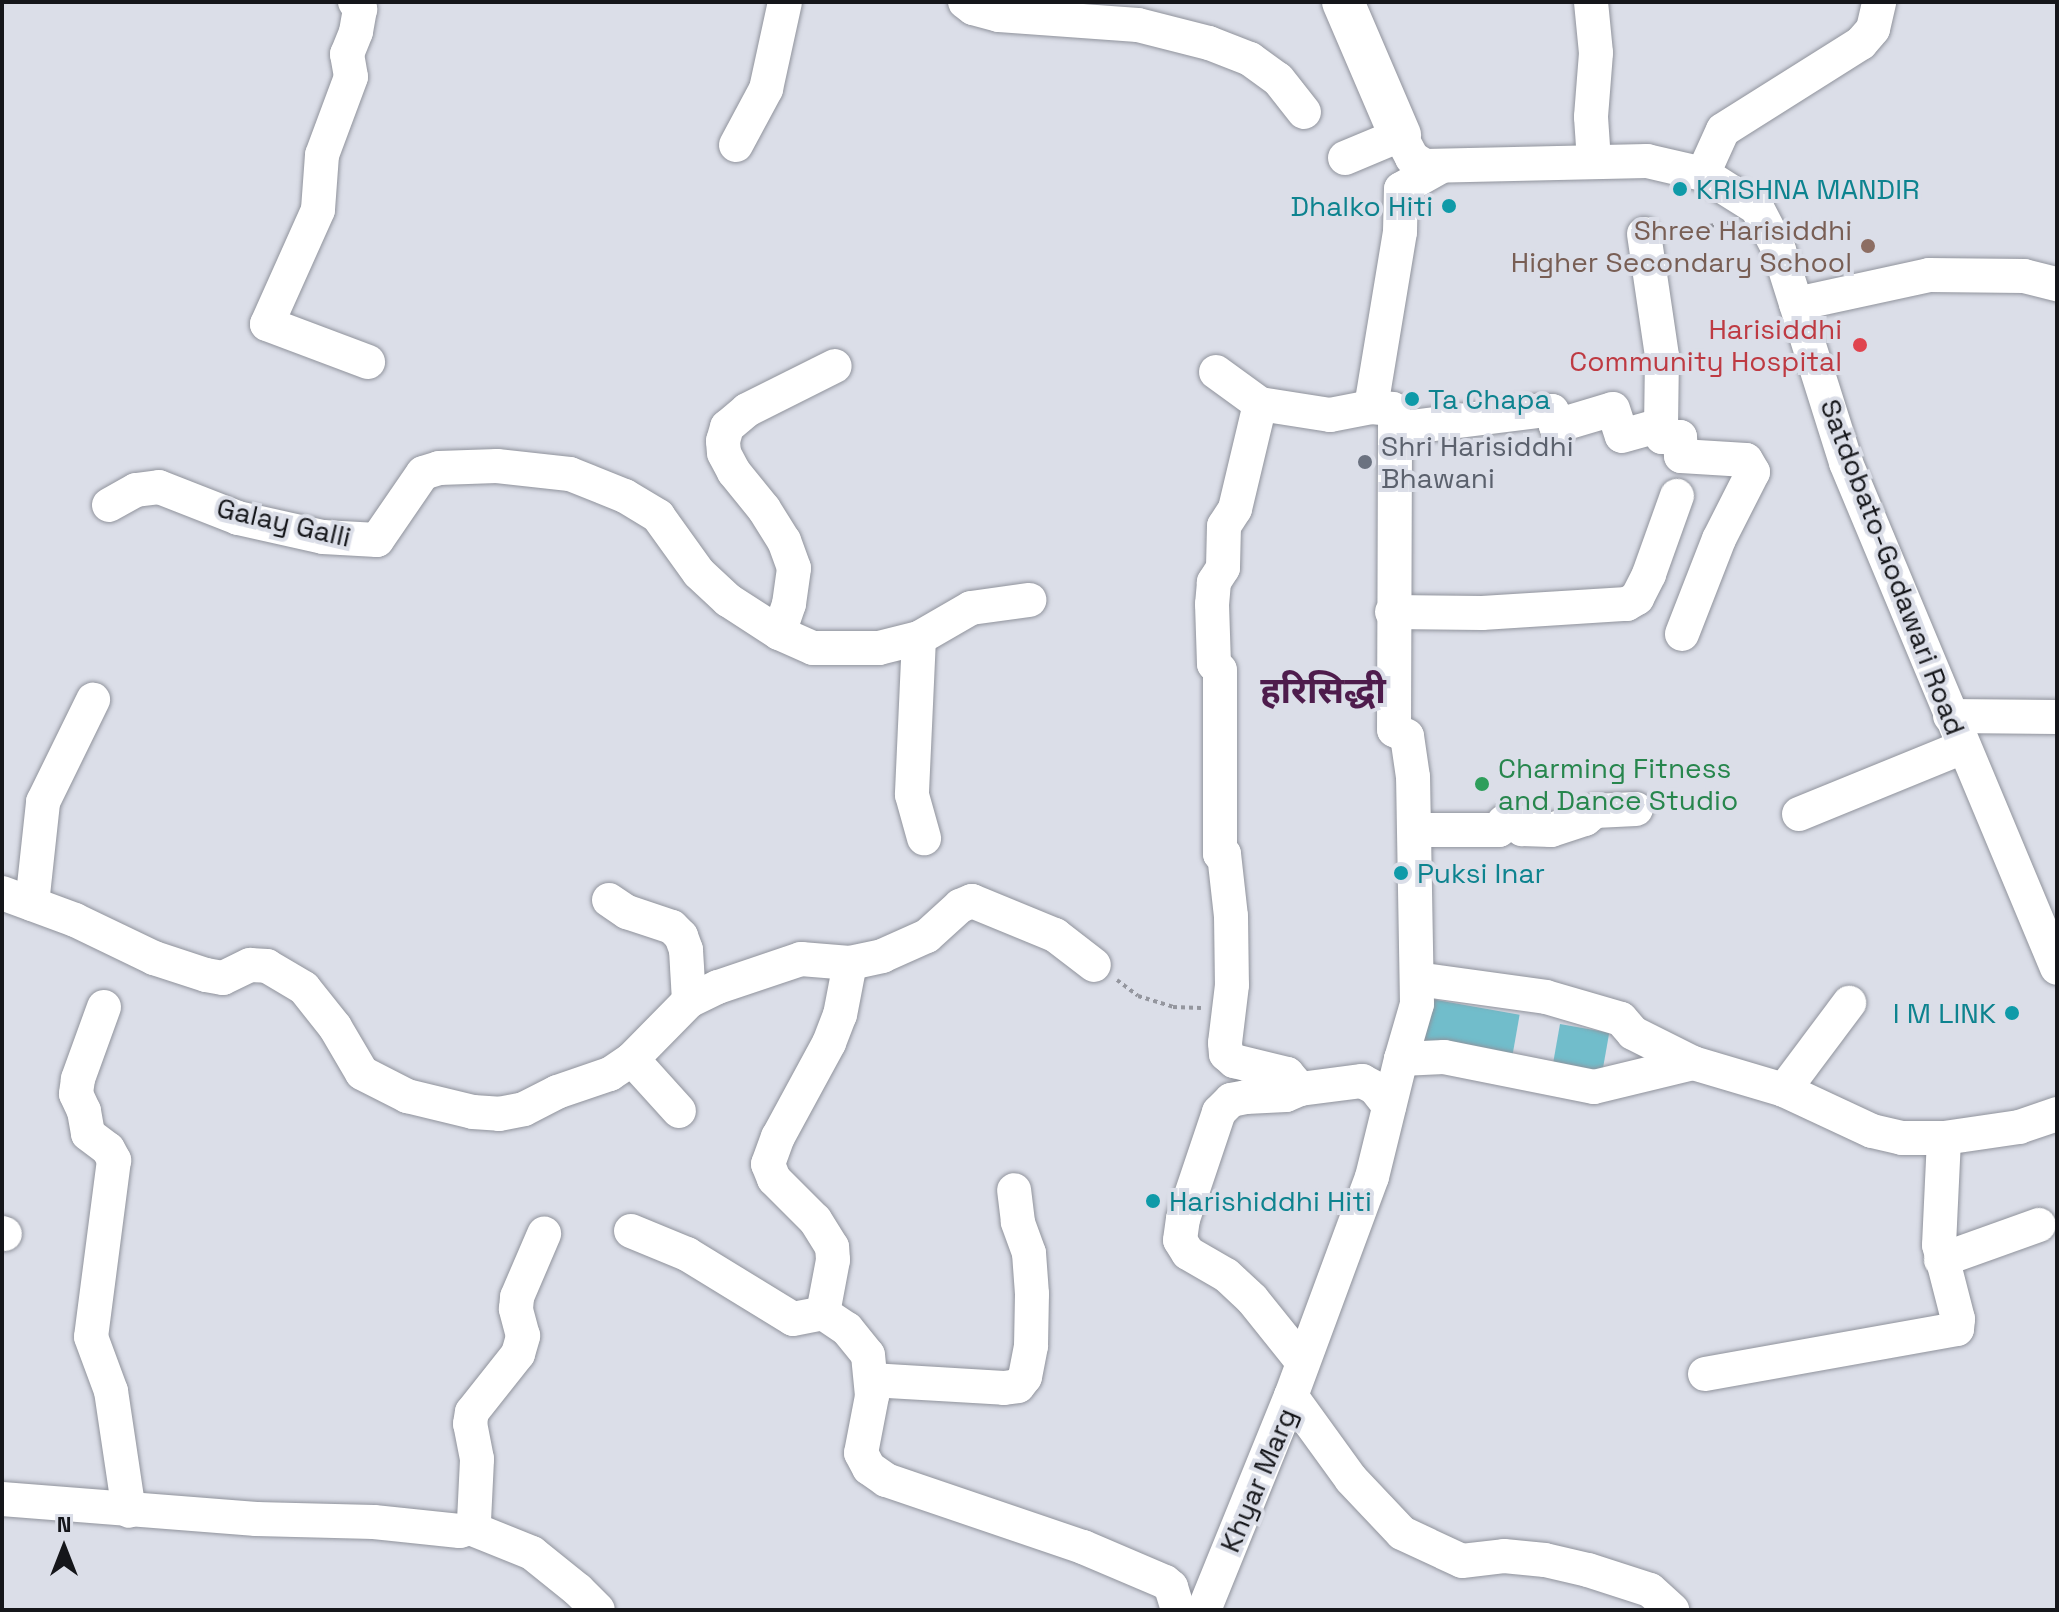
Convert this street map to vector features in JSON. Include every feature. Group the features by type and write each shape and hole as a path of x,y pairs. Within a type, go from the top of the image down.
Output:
{"main road":[{"path":"1343,2 1400,135"}],"street":[{"path":"355,2 360,9 356,32 347,54 351,77 322,155 318,210 267,320 270,327 368,362"},
{"path":"736,145 766,89 785,2"},
{"path":"965,2 973,8 999,15 1138,25 1209,43 1250,59 1278,79 1304,112"},
{"path":"1591,2 1596,53 1591,117 1594,161"},
{"path":"1703,174 1723,130 1861,43 1873,29 1879,2"},
{"path":"1345,158 1400,135 1412,158 1425,166 1647,161 1703,174 1757,208"},
{"path":"1291,1396 1301,1360 1372,1177 1417,1004 1415,830 1407,736 1394,730 1392,612 1396,565 1383,418 1401,189 1442,166"},
{"name":"Satdobato-Godawari Road","path":"1757,208 1779,250 1846,463 1957,732 2048,922 2057,968"},
{"path":"1644,234 1662,356 1662,437 1680,437 1681,456 1746,460 1753,472 1719,539 1682,634"},
{"path":"1796,304 1929,275 2024,276 2057,284"},
{"path":"779,633 789,604 794,568 784,541 764,509 734,472 724,453 723,441 727,427 747,410 835,366"},
{"path":"1216,372 1260,404 1330,415 1383,418 1552,411 1556,426 1613,409 1622,436 1661,425"},
{"path":"1260,404 1235,509 1224,526 1223,568 1214,582 1212,604 1214,664 1220,670 1220,854 1224,854 1231,916 1232,985 1226,1054 1234,1061 1287,1074 1300,1089"},
{"name":"Galay Galli","path":"109,505 136,490 159,487 238,518 323,537 377,540 423,473 439,468 497,466 570,474 625,496 658,516 699,573 728,600 779,633 813,648 879,648 919,638 971,608 1029,600"},
{"path":"1392,612 1482,613 1627,604 1637,598 1649,574 1677,496"},
{"path":"919,638 912,795 924,838"},
{"path":"93,700 43,802 17,898 75,920 154,958 206,975 223,978 250,965 267,966 282,972 304,988 335,1027 362,1073 407,1096 473,1112 499,1114 524,1109 557,1092 610,1074 632,1059 689,1001 801,959 850,963 882,956 927,936 960,906 972,901 1055,935 1094,965"},
{"path":"1799,814 1957,732 2057,717"},
{"path":"1415,830 1499,830 1504,822 1517,822 1522,829 1551,830 1585,819 1595,811 1636,809"},
{"path":"609,900 627,912 672,927 681,936 686,950 689,1001"},
{"path":"631,1231 687,1254 793,1319 819,1317 823,1313 833,1260 832,1247 815,1220 774,1179 768,1164 778,1137 829,1043 840,1015 850,963"},
{"path":"1417,979 1546,997 1621,1019 1633,1033 1693,1063 1784,1090 1872,1131 1902,1138 1944,1138 2019,1127 2057,1114"},
{"path":"1784,1090 1849,1003"},
{"path":"104,1007 78,1079 76,1094 84,1111 88,1134 108,1149 114,1160 91,1337 111,1391 129,1511"},
{"path":"1401,1059 1444,1057 1594,1087 1693,1063"},
{"path":"632,1059 679,1111"},
{"path":"1301,1360 1252,1299 1226,1275 1188,1253 1180,1240 1183,1219 1219,1112 1231,1100 1286,1095 1300,1089 1362,1081 1375,1088 1389,1106"},
{"path":"1705,1374 1798,1355 1953,1333 1958,1319 1941,1260 1944,1138"},
{"path":"871,1380 1004,1388 1018,1386 1025,1377 1031,1346 1032,1294 1029,1253 1018,1222 1014,1190"},
{"path":"1941,1260 2039,1225"},
{"path":"470,1528 474,1521 477,1459 470,1424 472,1412 518,1354 523,1336 516,1309 517,1297 544,1234"},
{"path":"823,1313 858,1339 868,1355 871,1380 861,1453 869,1468 886,1480 1083,1547 1165,1582 1203,1608"},
{"name":"Khyar Marg","path":"1291,1396 1351,1479 1402,1533 1462,1561 1504,1556 1545,1560 1650,1590 1672,1610"},
{"name":"Khyar Marg","path":"1203,1608 1291,1396"},
{"path":"2,1499 129,1511 374,1522 460,1531 470,1528 532,1553 598,1610"}],"path":[{"path":"1644,234 1712,228 1738,221 1757,208"},
{"path":"1094,965 1138,996 1173,1007 1228,1010"}],"water":[{"path":"1431,999 1520,1015 1511,1063 1422,1047"},
{"path":"1560,1024 1609,1033 1601,1078 1552,1069"}],"place":[{"name":"KRISHNA MANDIR","path":"1680,189"},
{"name":"Dhalko Hiti","path":"1449,206"},
{"name":"Shree Harisiddhi Higher Secondary School","path":"1868,246"},
{"name":"Harisiddhi Community Hospital","path":"1860,345"},
{"name":"Ta Chapa","path":"1412,399"},
{"name":"Shri Harisiddhi Bhawani","path":"1365,462"},
{"name":"Charming Fitness and Dance Studio","path":"1482,784"},
{"name":"Puksi Inar","path":"1401,873"},
{"name":"I M LINK","path":"2012,1013"},
{"name":"Harishiddhi Hiti","path":"1153,1201"}],"district":[{"name":"हरिसिद्धी","path":"1323,692"}]}
